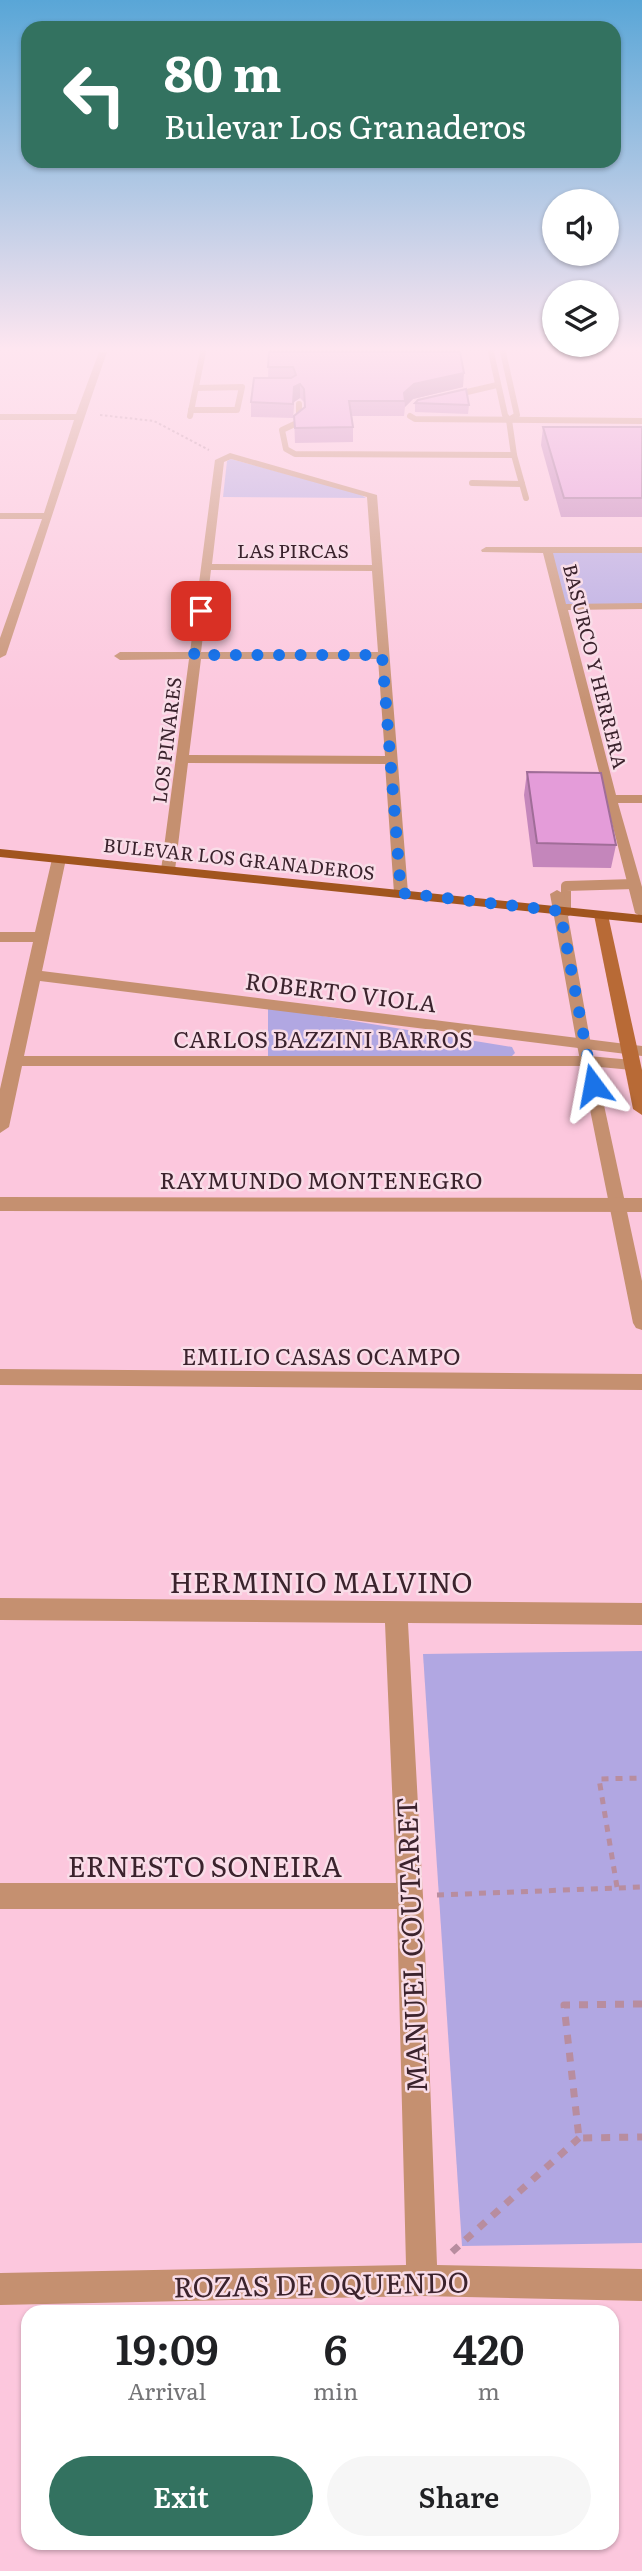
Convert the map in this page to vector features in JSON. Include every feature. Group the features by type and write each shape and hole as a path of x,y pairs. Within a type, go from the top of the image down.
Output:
{"main road":[{"name":"BULEVAR LOS GRANADEROS","path":"0,853 642,919"},
{"path":"601,915 634,1055 642,1109"}],"street":[{"path":"0,655 61,472"},
{"name":"LOS PINARES","path":"168,870 219,472"},
{"path":"284,472 372,495 401,893"},
{"path":"0,516 48,516"},
{"path":"486,550 642,550"},
{"name":"BASURCO Y HERRERA","path":"547,550 642,913"},
{"name":"LAS PIRCAS","path":"207,567 379,568"},
{"path":"561,607 642,606"},
{"path":"120,656 382,655"},
{"path":"182,759 390,760"},
{"path":"610,799 642,799"},
{"path":"0,1127 59,859"},
{"path":"556,894 563,911 587,1053 642,1323"},
{"path":"0,937 41,937"},
{"name":"ROBERTO VIOLA","path":"34,975 587,1053"},
{"name":"CARLOS BAZZINI BARROS","path":"15,1061 587,1053 634,1055"},
{"name":"RAYMUNDO MONTENEGRO","path":"0,1204 642,1205"},
{"name":"EMILIO CASAS OCAMPO","path":"0,1377 642,1382"},
{"name":"HERMINIO MALVINO","path":"0,1609 642,1614"},
{"name":"MANUEL COUTARET","path":"396,1611 410,1896 422,2280"},
{"name":"ERNESTO SONEIRA","path":"0,1896 410,1896"},
{"name":"ROZAS DE OQUENDO","path":"0,2288 422,2280 642,2285"}],"lane":[{"path":"519,472 526,498"},
{"path":"472,483 522,484"},
{"path":"563,911 566,886 634,884"}],"path":[{"path":"617,1887 599,1779 642,1778"},
{"path":"410,1896 642,1887"},
{"path":"579,2138 564,2005 642,2004"},
{"path":"422,2280 579,2138 642,2137"}],"shaded area":[{"path":"226,472 279,472 360,494 366,498 223,497"},
{"path":"546,550 642,550 642,606 560,607"},
{"path":"268,1007 512,1047 515,1053 510,1058 268,1056"},
{"path":"642,1651 642,2243 462,2246 423,1654"}],"building":[{"path":"556,472 642,472 642,498 564,498"},
{"path":"527,772 601,773 616,845 537,843"}],"route":[{"path":"201,611 194,655 382,655 401,893 560,911 593,1085"}]}
